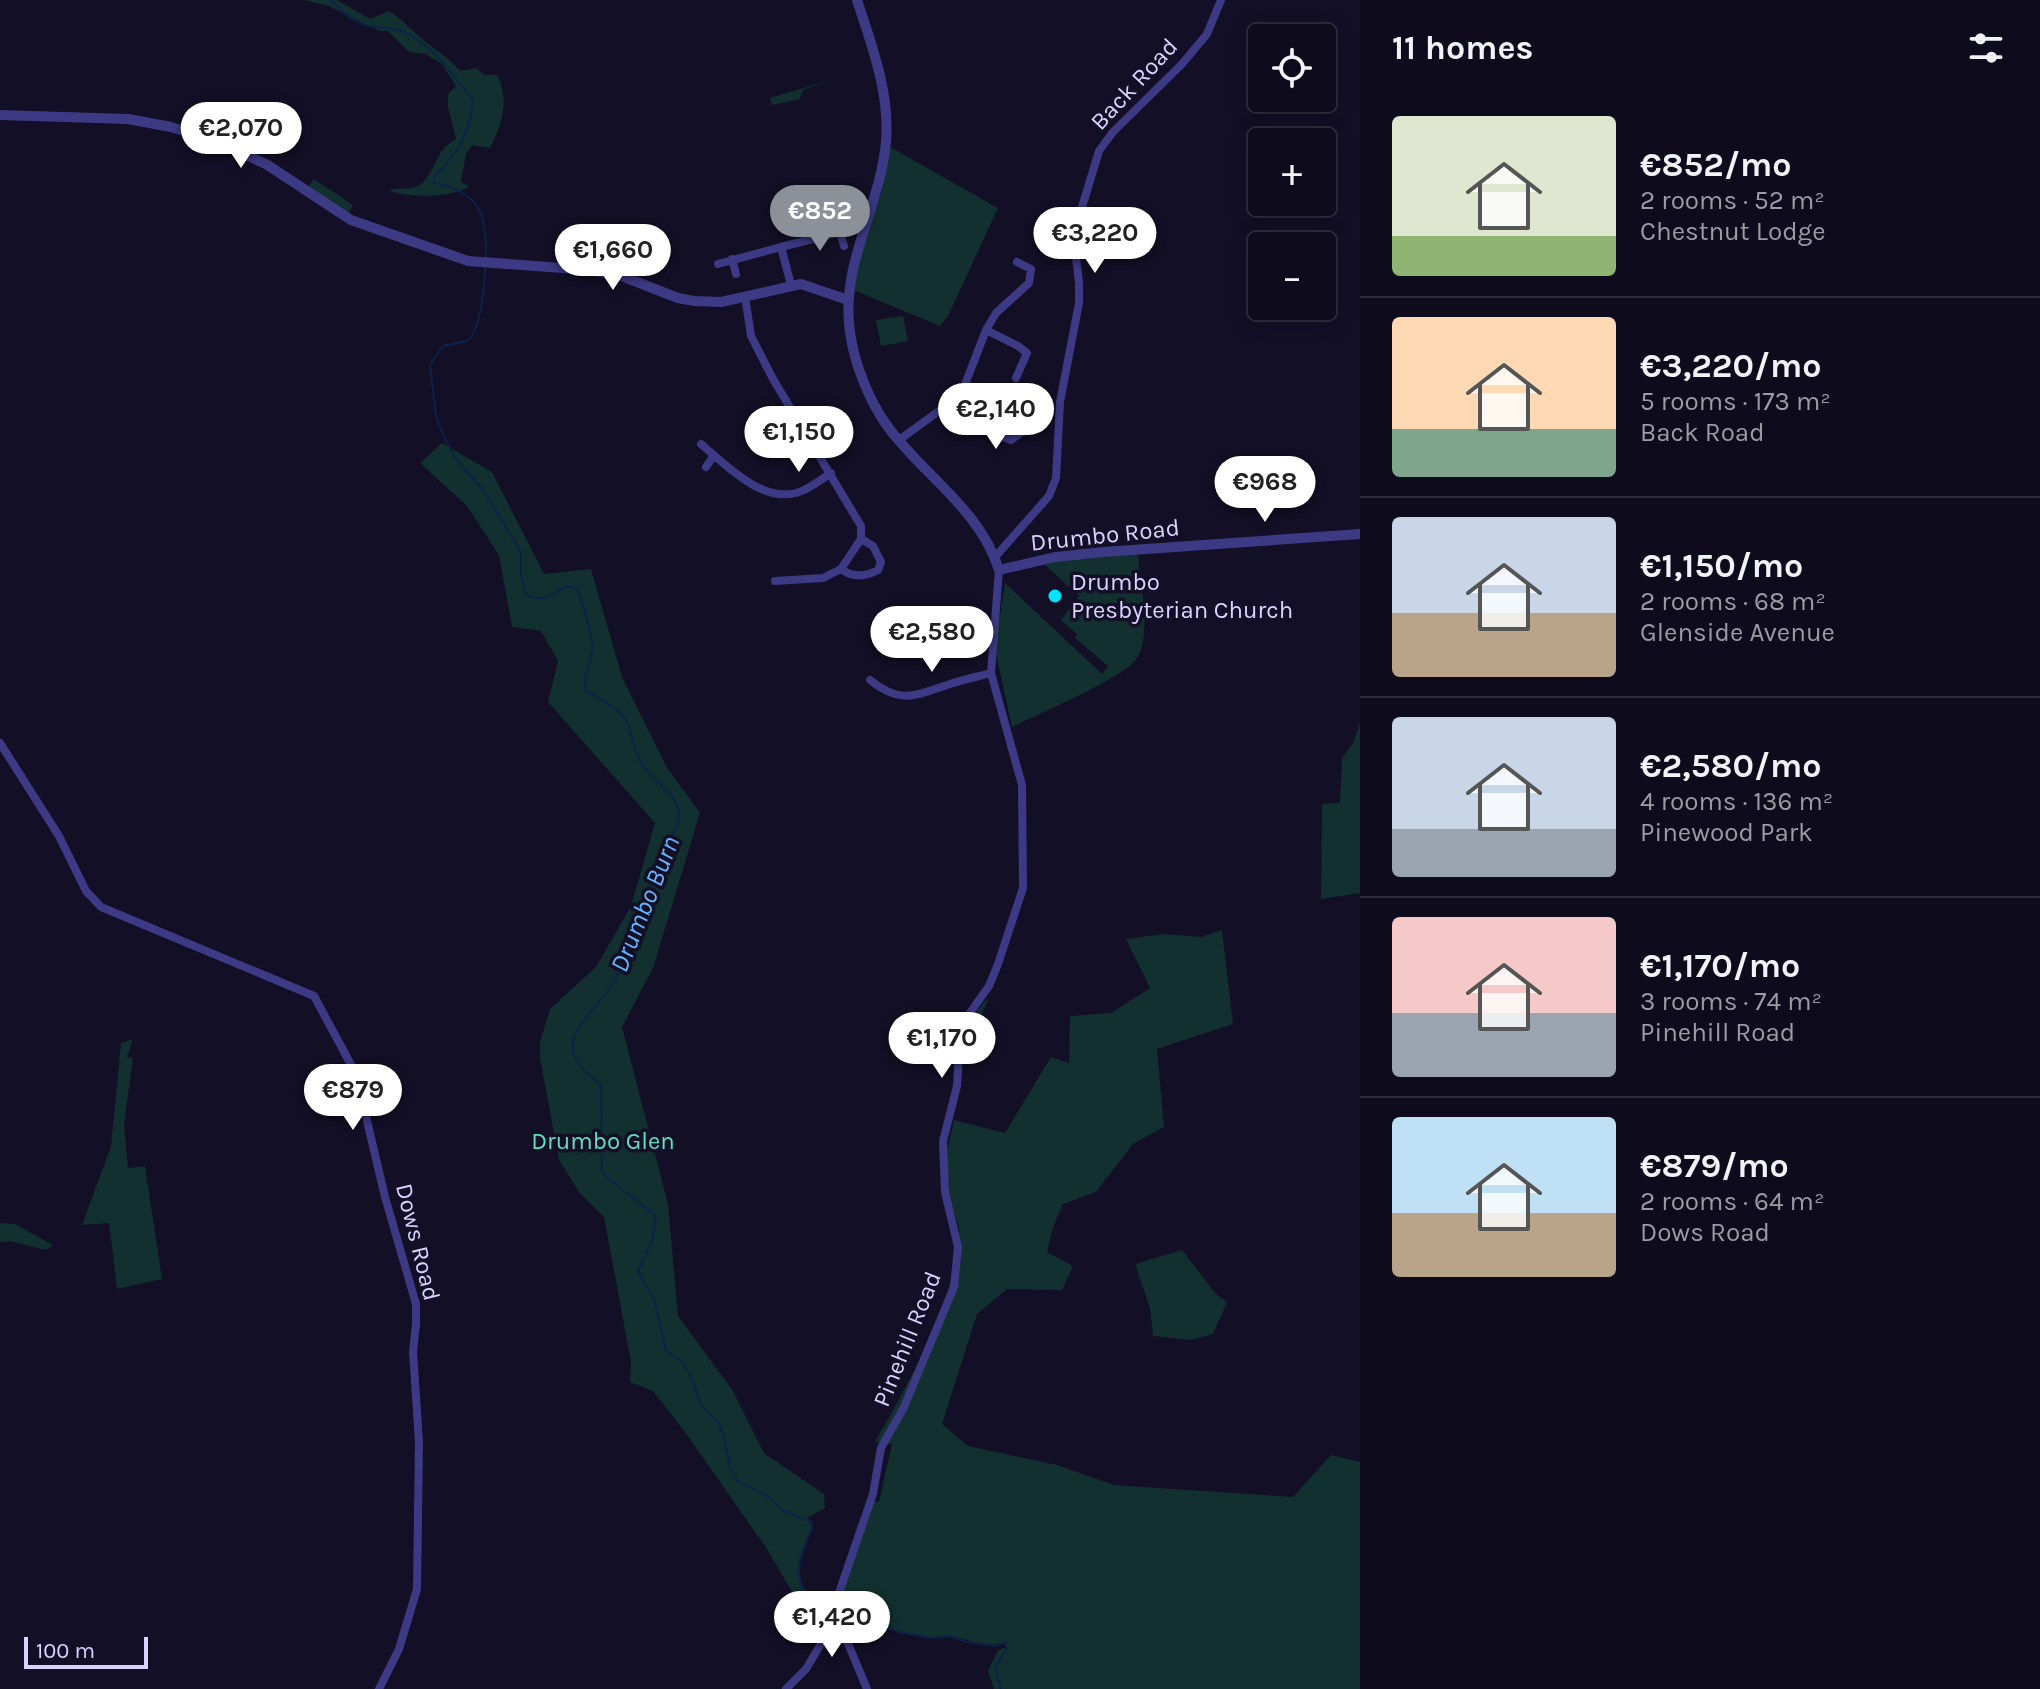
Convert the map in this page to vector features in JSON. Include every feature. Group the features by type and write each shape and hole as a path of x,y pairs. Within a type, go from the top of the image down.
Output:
{"street":[{"path":"857,0 879,70 887,123 878,186 850,276 850,332 865,383 876,407 899,440 955,497 987,543 999,570"},
{"name":"Back Road","path":"995,557 1044,502 1056,478 1060,402 1079,303 1074,242 1099,151 1113,132 1182,64 1207,34 1221,0"},
{"path":"0,115 128,119 171,127 209,139 266,164 351,220 468,261 619,275 678,298 694,301 721,302 791,285 814,286 848,300"},
{"path":"718,264 852,229"},
{"path":"840,232 844,246"},
{"path":"781,247 791,285"},
{"path":"732,259 736,274"},
{"path":"899,440 961,395 986,330 996,313 1029,283 1031,269 1017,262"},
{"path":"745,296 751,336 773,379 861,526 861,539 841,569 823,578 775,581"},
{"path":"986,330 1027,353 1016,378"},
{"path":"961,395 1005,438 1011,440 1040,419"},
{"path":"701,444 738,476 773,493 804,490 831,473"},
{"path":"706,467 714,455"},
{"name":"Drumbo Road","path":"999,570 1055,557 1103,552 1360,534"},
{"path":"841,569 857,576 878,570 881,562 879,555 873,546 861,539"},
{"name":"Pinehill Road","path":"786,1689 816,1655 873,1494 881,1448 904,1407 954,1287 958,1247 945,1192 943,1141 957,1086 960,1039 967,1017 989,986 1023,888 1022,785 991,673 999,570"},
{"path":"870,680 892,694 914,697 991,673"},
{"name":"Dows Road","path":"0,743 59,836 86,891 101,907 314,996 356,1074 385,1197 416,1304 413,1352 419,1442 417,1589 399,1649 379,1689"},
{"path":"835,1606 867,1689"}],"green space":[{"path":"304,0 337,0 370,19 388,11 460,71 476,68 485,75 497,75 504,103 501,121 490,148 472,145 466,154 461,182 469,187 430,196 389,191 420,185 443,149 456,139 448,94 456,86 442,64 425,54 409,52 388,31 380,31 329,6"},
{"path":"827,81 803,90 800,99 772,105 770,98"},
{"path":"890,147 998,208 948,316 940,326 851,289 858,256 882,191"},
{"path":"314,179 353,205 349,213 308,187"},
{"path":"903,316 908,341 881,346 876,320"},
{"name":"Drumbo Glen","path":"442,443 492,472 544,574 591,569 622,677 666,766 700,813 653,968 622,1027 668,1204 678,1316 733,1391 764,1453 824,1494 825,1508 808,1517 813,1527 800,1558 799,1573 806,1590 819,1598 836,1591 867,1502 879,1502 892,1444 875,1442 932,1333 954,1265 961,1262 959,1228 948,1193 947,1151 954,1120 1005,1133 1051,1057 1069,1063 1070,1016 1111,1013 1150,988 1126,939 1164,934 1201,937 1222,930 1233,1024 1157,1049 1164,1127 1133,1144 1096,1192 1063,1204 1047,1252 1073,1266 1062,1290 1007,1289 977,1314 942,1424 968,1446 1057,1465 1114,1485 1293,1497 1331,1455 1360,1462 1360,1689 994,1689 988,1671 998,1650 1007,1647 1005,1642 991,1644 948,1636 915,1636 883,1627 882,1618 818,1636 767,1549 685,1432 653,1391 630,1382 631,1362 604,1217 579,1192 559,1160 540,1058 540,1042 550,1009 596,967 631,906 655,823 548,702 558,661 541,631 512,627 499,555 467,506 420,463"},
{"path":"1138,553 1144,636 1137,658 1099,685 1012,727 996,641 1005,583 1102,674 1108,666 1075,638 1077,634 1061,620 1079,596 1042,562"},
{"path":"1360,723 1360,893 1321,899 1322,804 1340,803 1342,758 1353,743"},
{"path":"989,998 964,1052 970,1022"},
{"path":"133,1039 127,1057 133,1058 124,1125 128,1168 145,1166 162,1279 117,1289 109,1223 82,1225 111,1146 121,1043"},
{"path":"0,1223 15,1224 53,1245 46,1250 10,1241 0,1242"},
{"path":"1182,1250 1216,1294 1227,1302 1213,1334 1191,1340 1153,1336 1150,1308 1135,1264"}],"waterway":[{"name":"Drumbo Burn","path":"331,0 361,23 396,29 423,43 473,100 466,132 456,151 434,177 434,183 462,192 478,207 485,229 486,258"},
{"name":"Drumbo Burn","path":"485,265 481,305 472,335 468,340 443,346 430,365 436,416 455,458 484,491 521,552 521,575 526,594 542,598 567,586 576,588 592,646 586,691 612,706 625,719 643,766 672,797 679,812 662,866 644,897 617,976 578,1029 573,1042 574,1055 583,1069 601,1084 602,1173 656,1216 652,1241 638,1271 654,1299 666,1350 682,1362 693,1380 700,1404 719,1424 730,1469 739,1482 768,1497 782,1510 811,1522 799,1577 807,1593 817,1600 834,1594"},
{"name":"Drumbo Burn","path":"840,1597 859,1613 899,1632 932,1638 949,1636 995,1646 1005,1642 1007,1648 995,1667 1001,1689"}],"place":[{"name":"Drumbo Presbyterian Church","path":"1055,596"}]}
